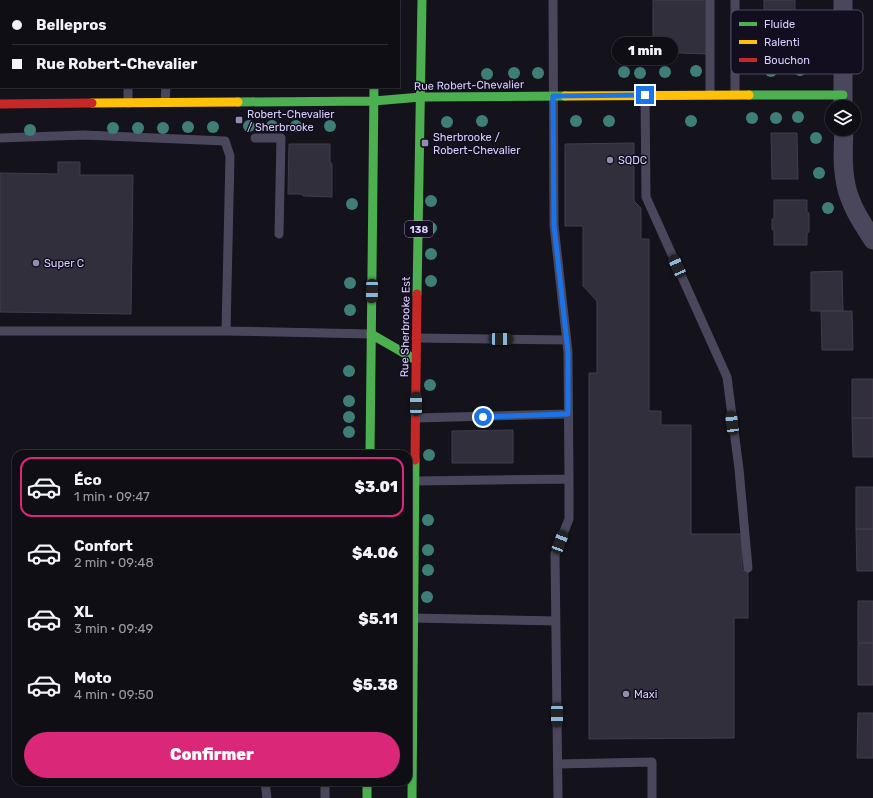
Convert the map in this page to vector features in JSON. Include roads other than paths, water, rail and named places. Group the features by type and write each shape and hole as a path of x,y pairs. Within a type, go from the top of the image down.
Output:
{"main road":[{"name":"Rue Sherbrooke Est","path":"412,582 415,481 422,0"},
{"path":"370,450 374,88"},
{"name":"Rue Robert-Chevalier","path":"0,104 374,101 421,97 645,95 735,95 825,100"},
{"path":"371,334 416,360"},
{"path":"366,798 367,786"},
{"name":"Rue Sherbrooke Est","path":"412,786 412,798"}],"street":[{"path":"843,74 843,100"},
{"path":"844,136 843,154 846,185 858,215 873,240"}],"lane":[{"path":"553,0 554,225 568,352 569,479 569,519 555,554 558,798"},
{"path":"710,0 710,95"},
{"path":"735,74 735,95"},
{"path":"128,88 128,103"},
{"path":"166,88 166,102"},
{"path":"645,95 646,197 726,377 738,469 748,568"},
{"path":"0,138 84,134 225,141 230,156 226,332"},
{"path":"256,138 281,138 280,234"},
{"path":"0,331 371,334"},
{"path":"416,338 566,340"},
{"path":"416,418 568,414"},
{"path":"415,481 569,479"},
{"path":"412,616 556,622"},
{"path":"558,764 652,762 652,798"},
{"path":"266,786 267,798"},
{"path":"325,786 325,798"}],"place":[{"name":"Robert-Chevalier / Sherbrooke","path":"239,120"},
{"name":"Sherbrooke / Robert-Chevalier","path":"425,143"},
{"name":"SQDC","path":"610,160"},
{"name":"Super C","path":"36,263"},
{"name":"Maxi","path":"626,694"}]}
